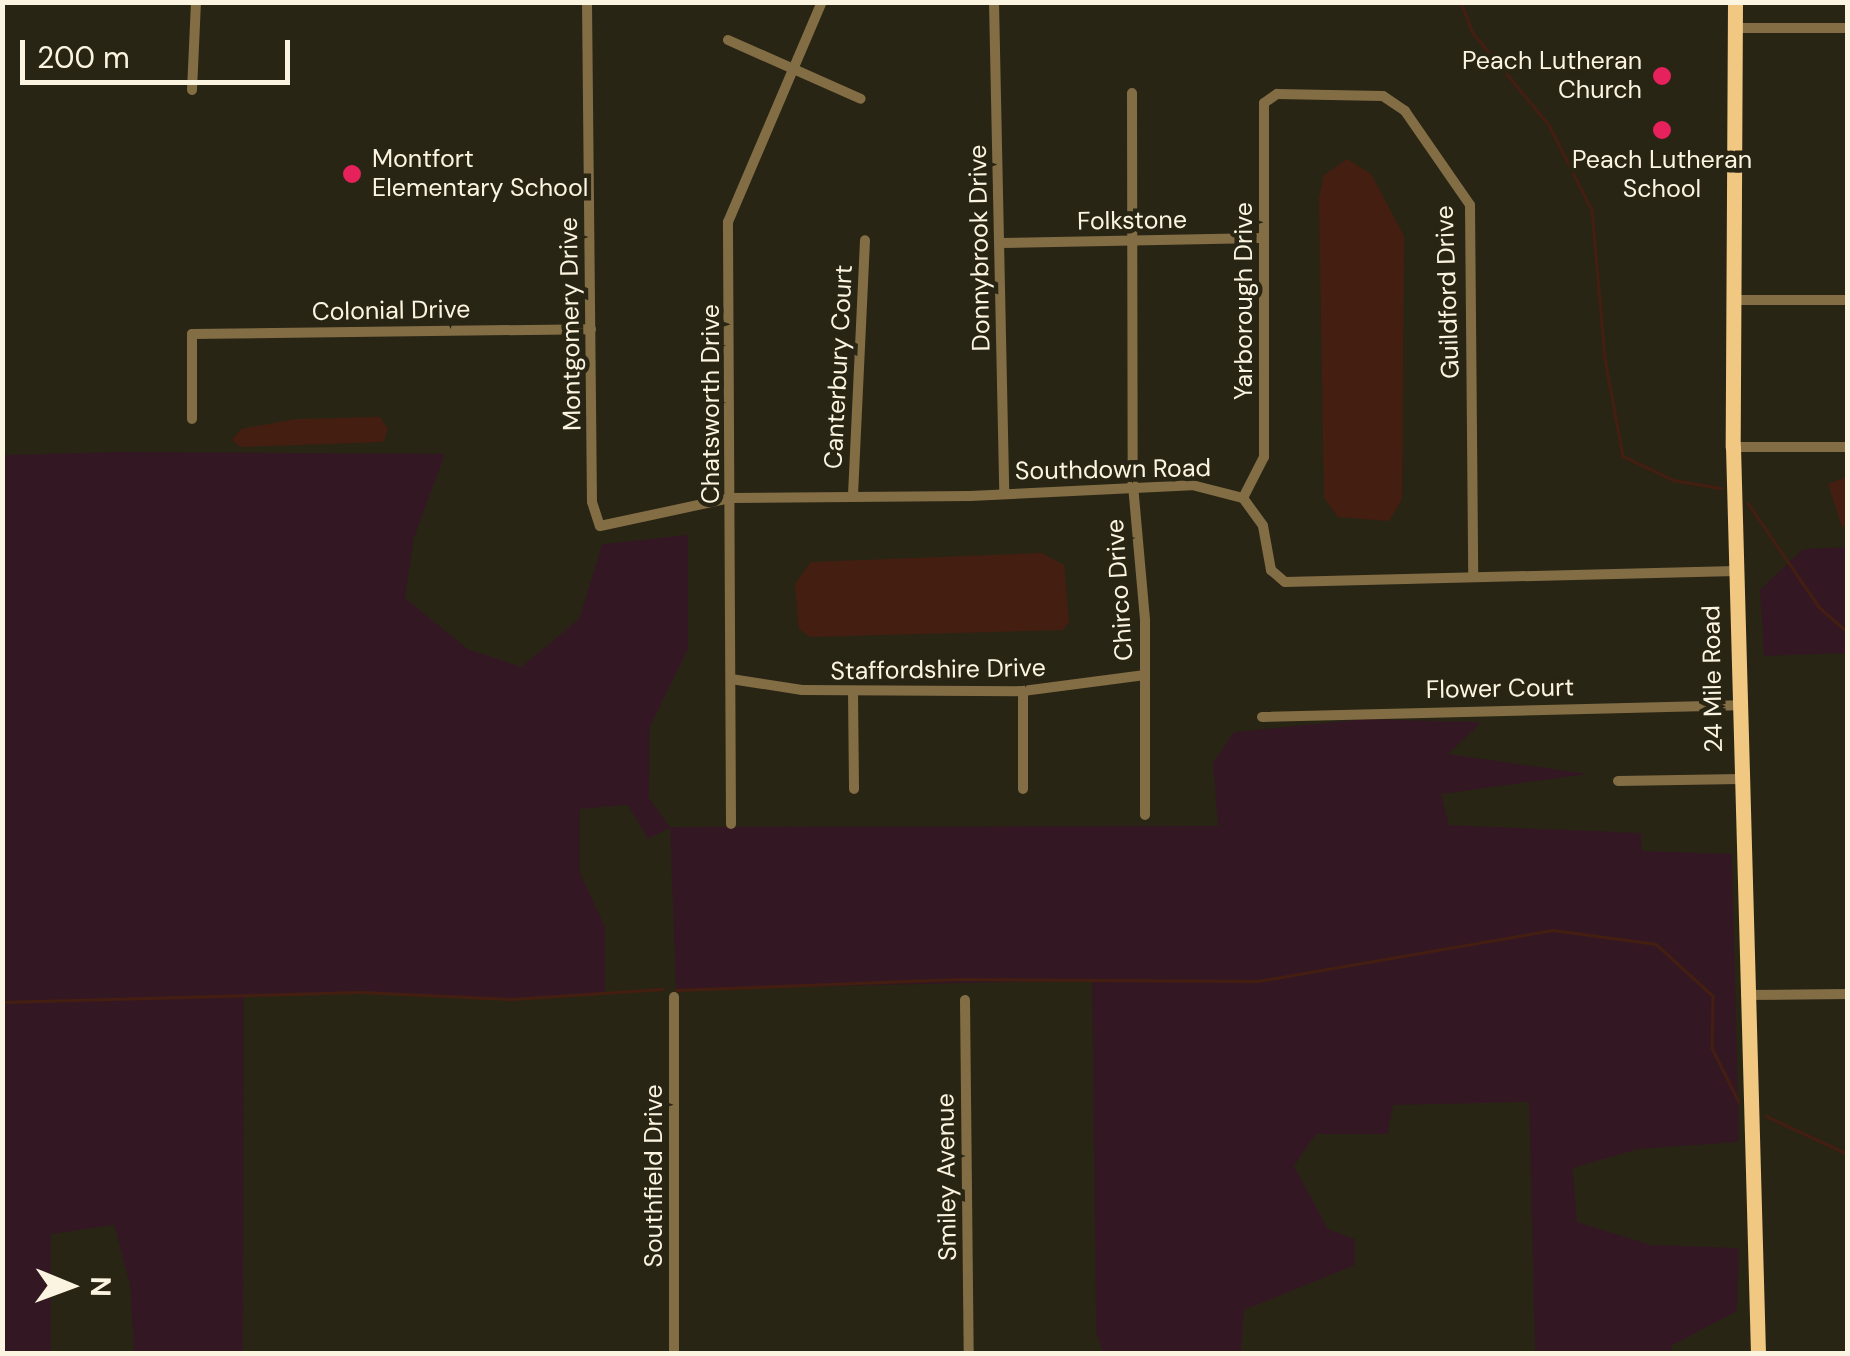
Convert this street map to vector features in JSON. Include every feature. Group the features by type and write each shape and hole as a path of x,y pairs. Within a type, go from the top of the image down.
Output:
{"street":[{"path":"192,90 196,2"},
{"name":"Montgomery Drive","path":"586,2 596,524"},
{"name":"Chatsworth Drive","path":"731,824 728,222 822,2"},
{"name":"Donnybrook Drive","path":"994,2 1004,492"},
{"name":"24 Mile Road","path":"1735,2 1736,571 1758,1354"},
{"path":"1735,28 1848,28"},
{"path":"728,40 862,100"},
{"name":"Chirco Drive","path":"1132,93 1129,242 1133,485 1146,675 1145,815"},
{"name":"Guildford Drive","path":"1266,99 1364,94 1390,99 1465,192 1471,214 1472,577"},
{"name":"Yarborough Drive","path":"1244,498 1264,458 1266,99"},
{"name":"Folkstone","path":"1001,243 1263,238"},
{"name":"Canterbury Court","path":"853,495 866,240"},
{"path":"1733,300 1848,300"},
{"name":"Colonial Drive","path":"192,419 192,334 591,329"},
{"path":"1734,447 1848,447"},
{"name":"Southdown Road","path":"596,524 614,526 731,498 1208,486 1244,498 1263,526 1268,563 1279,580 1736,571"},
{"name":"Staffordshire Drive","path":"730,679 853,692 1023,691 1146,675"},
{"path":"1023,691 1023,789"},
{"path":"853,692 854,788"},
{"name":"Flower Court","path":"1262,717 1739,706"},
{"path":"1618,781 1740,779"},
{"path":"1745,995 1848,994"},
{"name":"Southfield Drive","path":"674,998 674,1354"},
{"name":"Smiley Avenue","path":"965,1000 969,1354"}],"shaded area":[{"path":"1347,159 1371,174 1404,236 1402,499 1389,521 1338,517 1324,498 1319,198 1324,175"},
{"path":"380,417 388,429 383,442 240,447 232,440 241,429 296,419"},
{"path":"445,454 414,538 405,598 468,649 521,667 579,619 602,544 688,535 688,649 650,727 649,798 670,827 1218,826 1213,763 1234,732 1365,719 1482,722 1448,754 1589,774 1441,794 1449,825 1641,833 1642,851 1732,854 1739,1142 1638,1149 1573,1168 1577,1222 1651,1245 1739,1248 1737,1311 1671,1346 1672,1353 1535,1353 1529,1102 1393,1105 1388,1134 1316,1134 1294,1166 1328,1229 1355,1239 1355,1265 1244,1310 1241,1353 1103,1353 1096,1332 1092,980 676,990 670,828 648,839 628,805 580,809 580,873 605,927 605,992 512,999 361,992 244,995 243,1353 134,1353 130,1285 114,1225 51,1234 51,1353 3,1353 2,455"},
{"path":"1847,477 1847,527 1842,527 1828,484"},
{"path":"1847,547 1847,653 1764,656 1760,590 1803,549"},
{"path":"1041,553 1064,565 1069,621 1063,630 810,637 799,629 795,584 811,562"}],"waterway":[{"path":"1461,2 1473,33 1549,125 1592,210 1605,359 1623,456 1673,480 1721,488"},
{"path":"1748,503 1820,608 1848,632"},
{"path":"676,990 959,979 1258,981 1553,930 1656,944 1713,996 1712,1048 1739,1102"},
{"path":"2,1002 361,992 512,999 663,989"},
{"path":"1766,1116 1848,1154"}],"place":[{"name":"Peach Lutheran Church","path":"1662,76"},
{"name":"Peach Lutheran School","path":"1662,130"},
{"name":"Montfort Elementary School","path":"352,174"}]}
